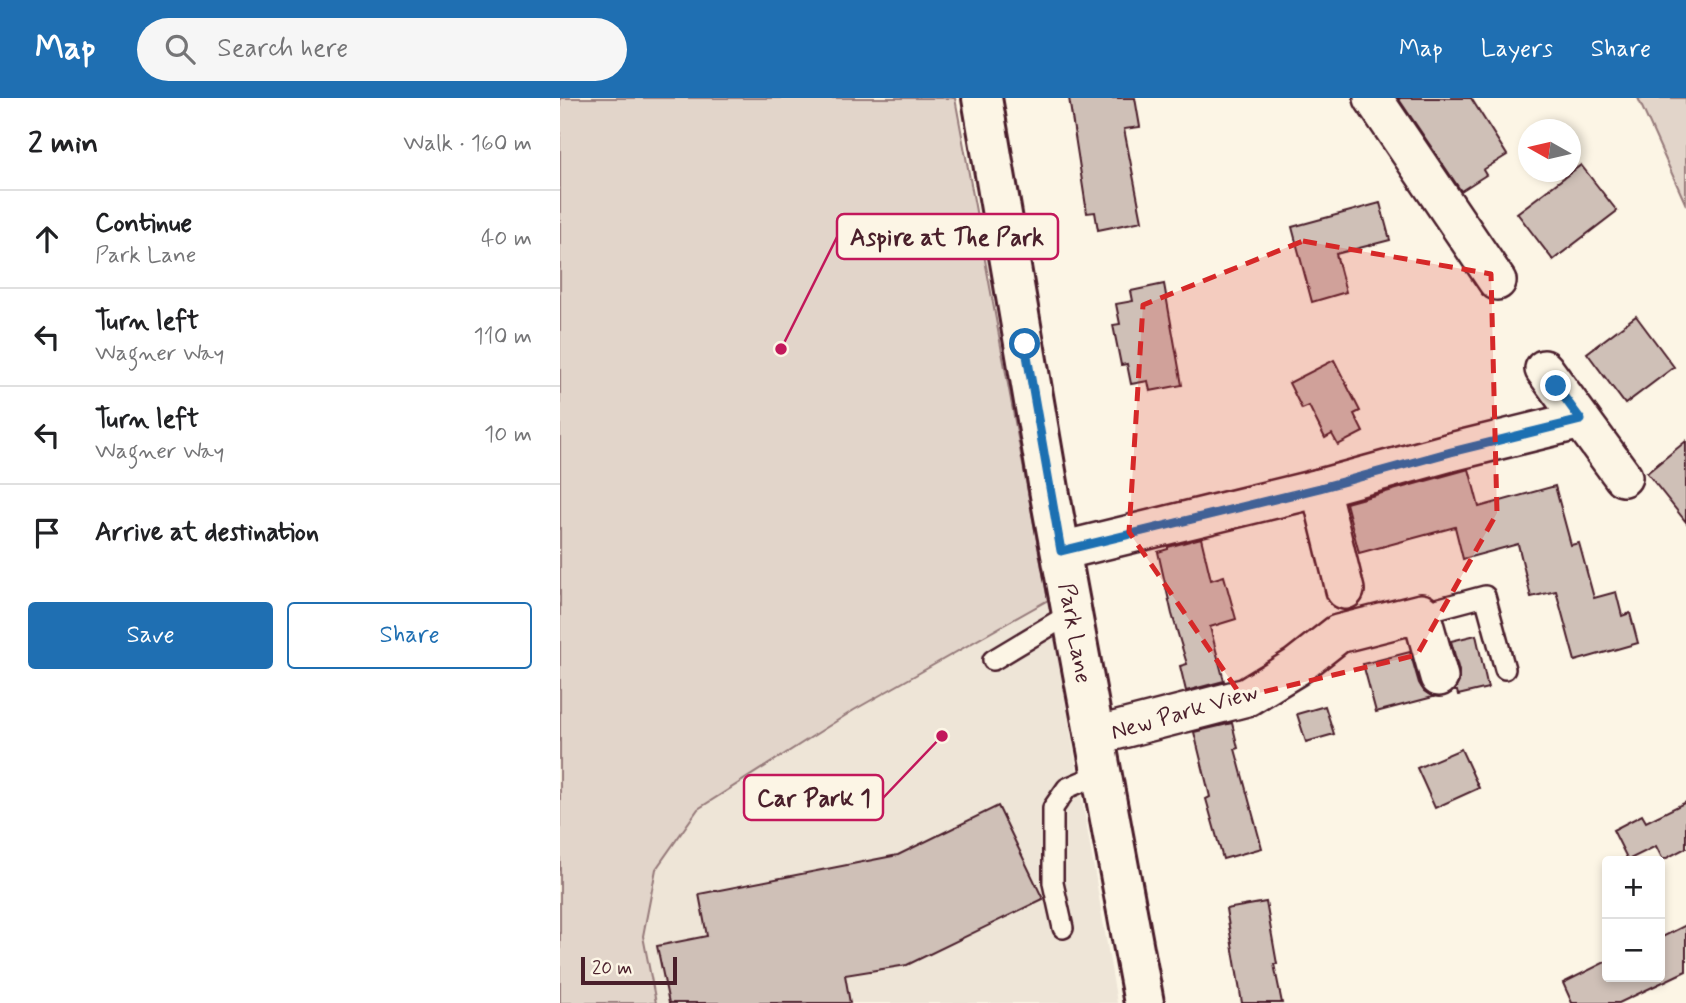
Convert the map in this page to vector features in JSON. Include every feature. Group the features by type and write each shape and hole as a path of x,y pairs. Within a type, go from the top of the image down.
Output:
{"main road":[{"name":"Park Lane","path":"982,98 1144,1003"}],"street":[{"path":"1373,98 1497,281"},
{"path":"1544,369 1623,477"},
{"path":"1061,551 1320,488 1581,420"},
{"path":"1320,488 1345,590"},
{"path":"1422,614 1439,677"},
{"name":"New Park View","path":"1095,736 1247,697 1296,667 1338,634 1422,614"}],"lane":[{"name":"New Park View","path":"1422,614 1485,596 1505,669"},
{"path":"993,660 1073,612"},
{"path":"1063,928 1054,883 1053,808 1067,788 1102,773"}],"highlighted area":[{"path":"1303,241 1491,274 1497,513 1417,655 1242,697 1129,532 1143,305"}],"shaded area":[{"path":"560,98 955,98 1048,600 854,710 698,809 656,869 643,936 656,1003 560,1003"},
{"path":"1638,98 1686,98 1686,205"},
{"path":"1048,600 1117,1003 656,1003 643,936 656,869 698,809 854,710"}],"building":[{"path":"1069,98 1135,98 1140,127 1124,129 1142,221 1098,230 1095,212 1087,213"},
{"path":"1398,98 1471,98 1507,155 1483,170 1486,175 1461,191"},
{"path":"1581,165 1617,211 1553,260 1517,213 1558,182 1581,182"},
{"path":"1380,203 1390,240 1336,254 1346,292 1312,302 1292,227"},
{"path":"1164,284 1182,385 1150,391 1148,381 1131,384 1127,364 1121,365 1113,325 1120,324 1116,304 1133,301 1131,291"},
{"path":"1636,316 1674,367 1625,404 1587,353"},
{"path":"1334,360 1360,411 1354,414 1363,432 1338,445 1332,434 1325,438 1309,406 1302,409 1289,383"},
{"path":"1686,441 1686,522 1647,473"},
{"path":"1469,469 1479,507 1555,486 1571,545 1579,543 1594,598 1616,592 1622,616 1630,613 1638,643 1575,661 1556,591 1531,597 1518,544 1463,559 1455,527 1359,553 1346,503"},
{"path":"1201,538 1211,580 1224,576 1236,619 1210,627 1224,681 1186,691 1180,666 1187,664 1158,552"},
{"path":"1476,635 1488,688 1458,695 1457,691 1454,691 1459,682 1459,671 1451,641"},
{"path":"1410,652 1419,683 1424,691 1433,697 1376,712 1363,664"},
{"path":"1325,706 1334,734 1306,742 1297,714"},
{"path":"1232,723 1238,748 1235,749 1262,848 1223,859 1206,799 1210,797 1194,732"},
{"path":"1461,749 1479,788 1435,808 1417,768"},
{"path":"1686,802 1686,848 1665,859 1656,846 1636,856 1626,856 1613,830 1642,815 1646,822"},
{"path":"998,806 1043,899 907,965 845,975 850,1003 669,1003 657,946 707,936 699,894 898,855"},
{"path":"1266,902 1282,1003 1242,1003 1226,909"},
{"path":"1686,925 1686,971 1665,981 1665,936"},
{"path":"1602,964 1602,982 1663,982 1619,1003 1572,1003 1563,983"}],"place":[{"name":"Aspire at The Park","path":"781,349"},
{"name":"Car Park 1","path":"942,736"}],"route":[{"path":"1025,344 1061,551 1320,488 1581,420 1556,386"}]}
